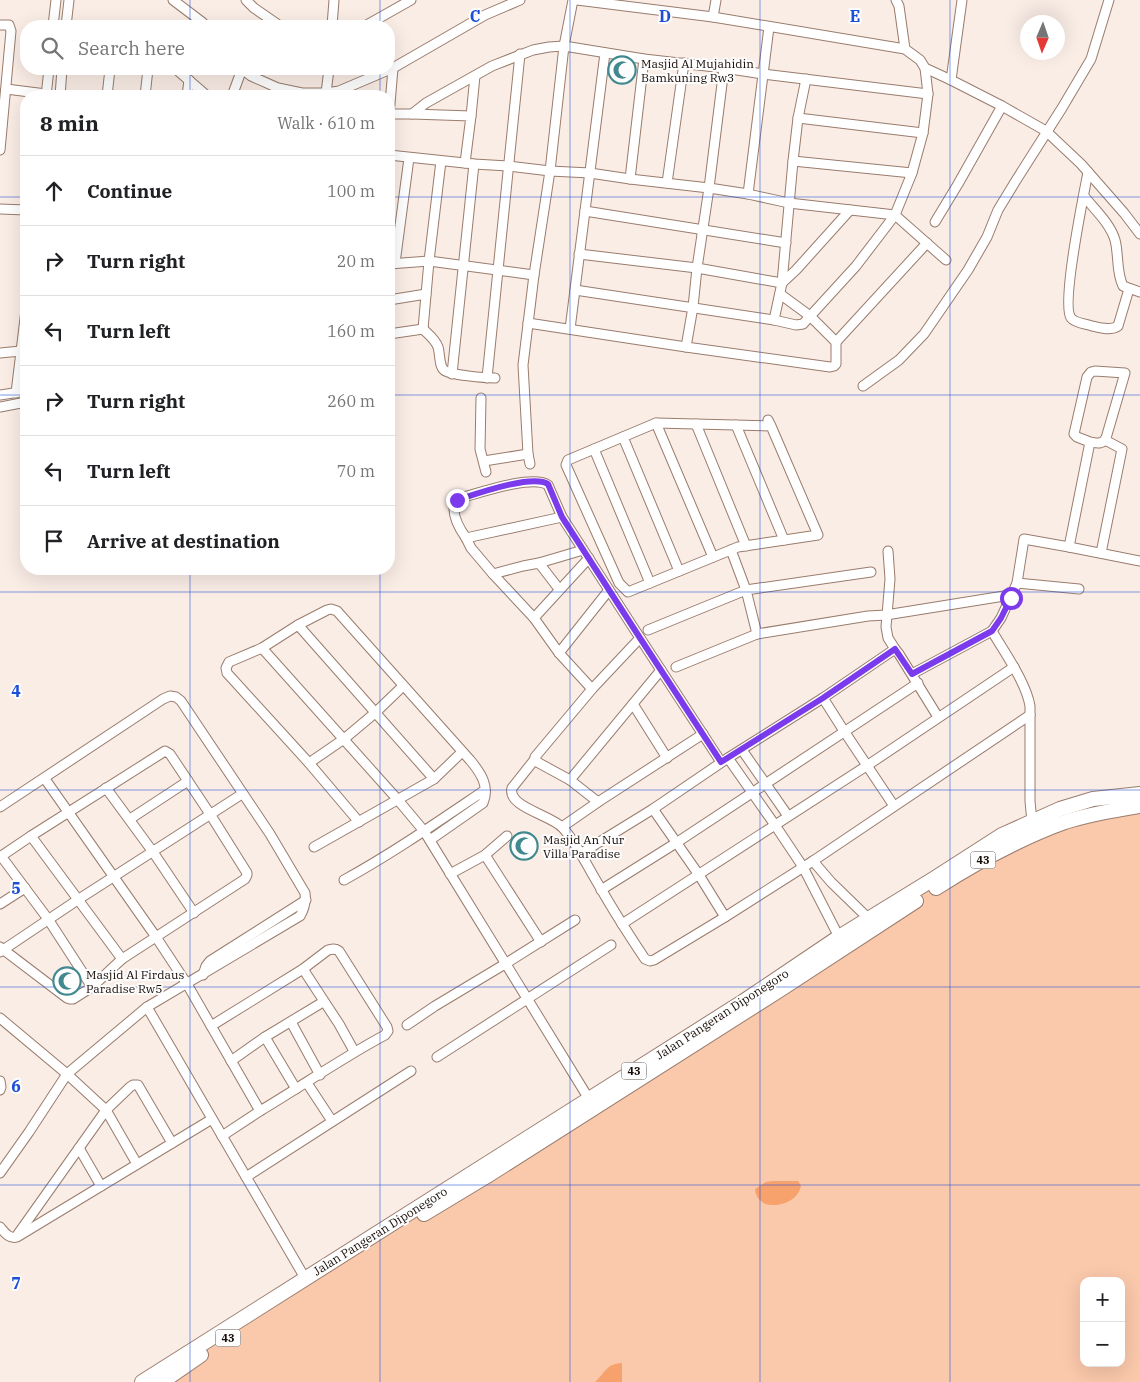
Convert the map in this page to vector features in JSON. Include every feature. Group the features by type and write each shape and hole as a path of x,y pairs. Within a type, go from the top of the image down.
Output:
{"highway":[{"name":"Jalan Pangeran Diponegoro","path":"142,1382 744,1001 839,937 1002,835 1060,809 1093,799 1140,794"},
{"name":"Jalan Pangeran Diponegoro","path":"162,1382 290,1297 487,1176 942,884 1014,843 1067,821 1107,811 1140,806"}],"street":[{"path":"54,20 56,0"},
{"path":"67,20 69,0"},
{"path":"173,0 199,20"},
{"path":"246,0 271,20"},
{"path":"376,20 411,0"},
{"path":"395,67 485,15 520,0"},
{"path":"530,464 523,365 550,170 564,46 575,0 713,17 906,49 920,60 925,68 928,94 923,133 912,174 895,215 856,266 803,324 575,290"},
{"path":"713,17 716,0"},
{"path":"896,0 899,6 906,49"},
{"path":"951,80 962,0"},
{"path":"863,386 899,360 924,334 968,270 987,237 1002,203 1091,59 1109,0"},
{"path":"332,20 333,1"},
{"path":"0,25 9,25 10,28 4,65 6,89 0,150"},
{"path":"748,194 769,27"},
{"path":"412,114 426,103 492,66 520,54 549,47 564,46 644,59 928,94"},
{"path":"570,329 606,53"},
{"path":"423,329 433,338 438,347 443,370 452,374 491,378 497,270 520,54"},
{"path":"630,179 644,59"},
{"path":"667,183 684,63"},
{"path":"686,347 724,68"},
{"path":"925,68 1002,106 1046,131 1088,172 1140,234"},
{"path":"47,90 48,75"},
{"path":"60,90 62,75"},
{"path":"108,90 109,75"},
{"path":"146,90 147,75"},
{"path":"183,75 200,90"},
{"path":"234,90 240,75"},
{"path":"250,75 286,90"},
{"path":"326,90 328,75"},
{"path":"341,90 377,75"},
{"path":"391,90 392,75"},
{"path":"452,374 464,265 471,116 475,76"},
{"path":"187,90 188,80"},
{"path":"774,320 782,283 798,118 806,80"},
{"path":"6,89 20,91"},
{"path":"935,222 1002,106"},
{"path":"395,115 471,116"},
{"path":"798,118 923,133"},
{"path":"395,156 470,164 590,173 709,188 789,203 895,215 946,260"},
{"path":"395,234 409,158"},
{"path":"423,329 441,161"},
{"path":"793,161 912,174"},
{"path":"1088,172 1070,275 1069,315 1075,321 1094,327 1116,328 1129,289"},
{"path":"1084,196 1110,228 1115,242 1123,286 1140,292"},
{"path":"0,209 20,210"},
{"path":"585,210 786,243"},
{"path":"782,283 850,210"},
{"path":"528,323 830,367 836,364 836,342 927,244"},
{"path":"579,254 697,268 782,283"},
{"path":"395,263 429,261 534,275"},
{"path":"395,299 426,294"},
{"path":"780,294 810,316 836,342"},
{"path":"395,333 423,329"},
{"path":"0,353 20,351"},
{"path":"16,392 20,365"},
{"path":"1095,371 1125,373 1105,440 1100,443 1090,442 1074,434 1087,377 1091,372 1095,371"},
{"path":"0,396 20,392"},
{"path":"480,398 480,449 486,472"},
{"path":"0,407 20,403"},
{"path":"656,423 713,557"},
{"path":"656,423 736,425 770,423 818,535 738,547 628,592 618,583 566,465 568,460 656,423"},
{"path":"696,424 746,546"},
{"path":"736,425 784,540"},
{"path":"623,437 679,571"},
{"path":"1100,553 1122,449 1105,440"},
{"path":"1069,547 1090,442"},
{"path":"594,449 650,583"},
{"path":"484,461 528,454"},
{"path":"592,689 559,653 534,618 471,548 455,517 453,507 457,500 527,481 548,484 562,517 703,734 752,792 803,867 839,937"},
{"path":"466,538 562,517"},
{"path":"912,674 992,631 1001,618 1017,583 1024,539 1140,561"},
{"path":"493,574 583,550"},
{"path":"731,550 746,590 757,634"},
{"path":"888,551 890,579 886,615 888,638 938,717"},
{"path":"534,618 588,558"},
{"path":"539,563 559,589"},
{"path":"648,630 746,590 872,572"},
{"path":"1017,583 1079,589"},
{"path":"559,653 608,590"},
{"path":"676,667 757,634 1004,596"},
{"path":"359,822 309,763 227,673 226,668 229,662 262,648 298,625 327,610 335,609 470,760 482,776 485,790 482,803 430,840"},
{"path":"298,625 434,779"},
{"path":"992,631 1029,698 1032,822"},
{"path":"640,638 536,753 535,760 512,788 511,792 512,798 517,803 562,827 622,924 645,959 650,961 725,917 813,861 1030,715"},
{"path":"262,648 398,800 430,840 589,1099"},
{"path":"580,854 823,698 895,649"},
{"path":"622,924 1014,668"},
{"path":"570,780 661,670"},
{"path":"601,890 676,843 918,683"},
{"path":"309,763 344,739 403,686"},
{"path":"0,807 170,696 176,697 181,701 270,834 305,893 306,900 305,908 300,916 147,1007 67,1074 0,1173"},
{"path":"823,698 894,806"},
{"path":"632,704 667,758"},
{"path":"562,827 703,734"},
{"path":"742,750 788,816"},
{"path":"92,987 48,919 1,857 165,751 170,754 210,814 247,873 245,879 122,959 92,987 76,998 70,999 1,950 48,919 79,899 113,876 153,852 210,814 242,794"},
{"path":"314,847 434,779 462,752"},
{"path":"535,760 570,780 598,802"},
{"path":"45,779 187,984 260,1111"},
{"path":"130,820 188,781"},
{"path":"106,788 153,852 194,913"},
{"path":"344,880 424,832 485,790"},
{"path":"652,809 725,917"},
{"path":"31,836 122,959"},
{"path":"450,874 485,855 507,836"},
{"path":"485,855 541,942"},
{"path":"813,861 830,882 869,919"},
{"path":"0,904 25,888"},
{"path":"407,1025 575,920"},
{"path":"437,1057 611,945"},
{"path":"211,1026 304,969 328,950 336,949 388,1030 384,1035 354,1051 320,1075 222,1136"},
{"path":"304,969 354,1051"},
{"path":"231,1062 265,1037 323,1002"},
{"path":"147,1007 304,1278"},
{"path":"0,1018 67,1074 106,1110 138,1164"},
{"path":"291,1022 320,1075"},
{"path":"265,1037 296,1090"},
{"path":"246,1177 411,1071"},
{"path":"0,1081 0,1090"},
{"path":"307,1083 332,1121"},
{"path":"17,1236 106,1110 133,1085 138,1085 172,1143"},
{"path":"0,1227 9,1237 17,1236 212,1119"},
{"path":"79,1148 101,1186"}],"shaded area":[{"path":"1140,802 1140,1382 158,1382 969,863"},
{"path":"798,1181 801,1186 797,1195 790,1201 778,1205 765,1204 760,1201 755,1189 766,1182"},
{"path":"622,1363 622,1382 595,1382 609,1367"}],"place":[{"name":"Masjid Al Mujahidin Bamkuning Rw3","path":"622,70"},
{"name":"Masjid An Nur Villa Paradise","path":"524,846"},
{"name":"Masjid Al Firdaus Paradise Rw5","path":"67,981"}],"route":[{"path":"457,500 527,481 548,484 562,517 721,762 823,698 895,649 912,674 992,631 1011,598"}]}
